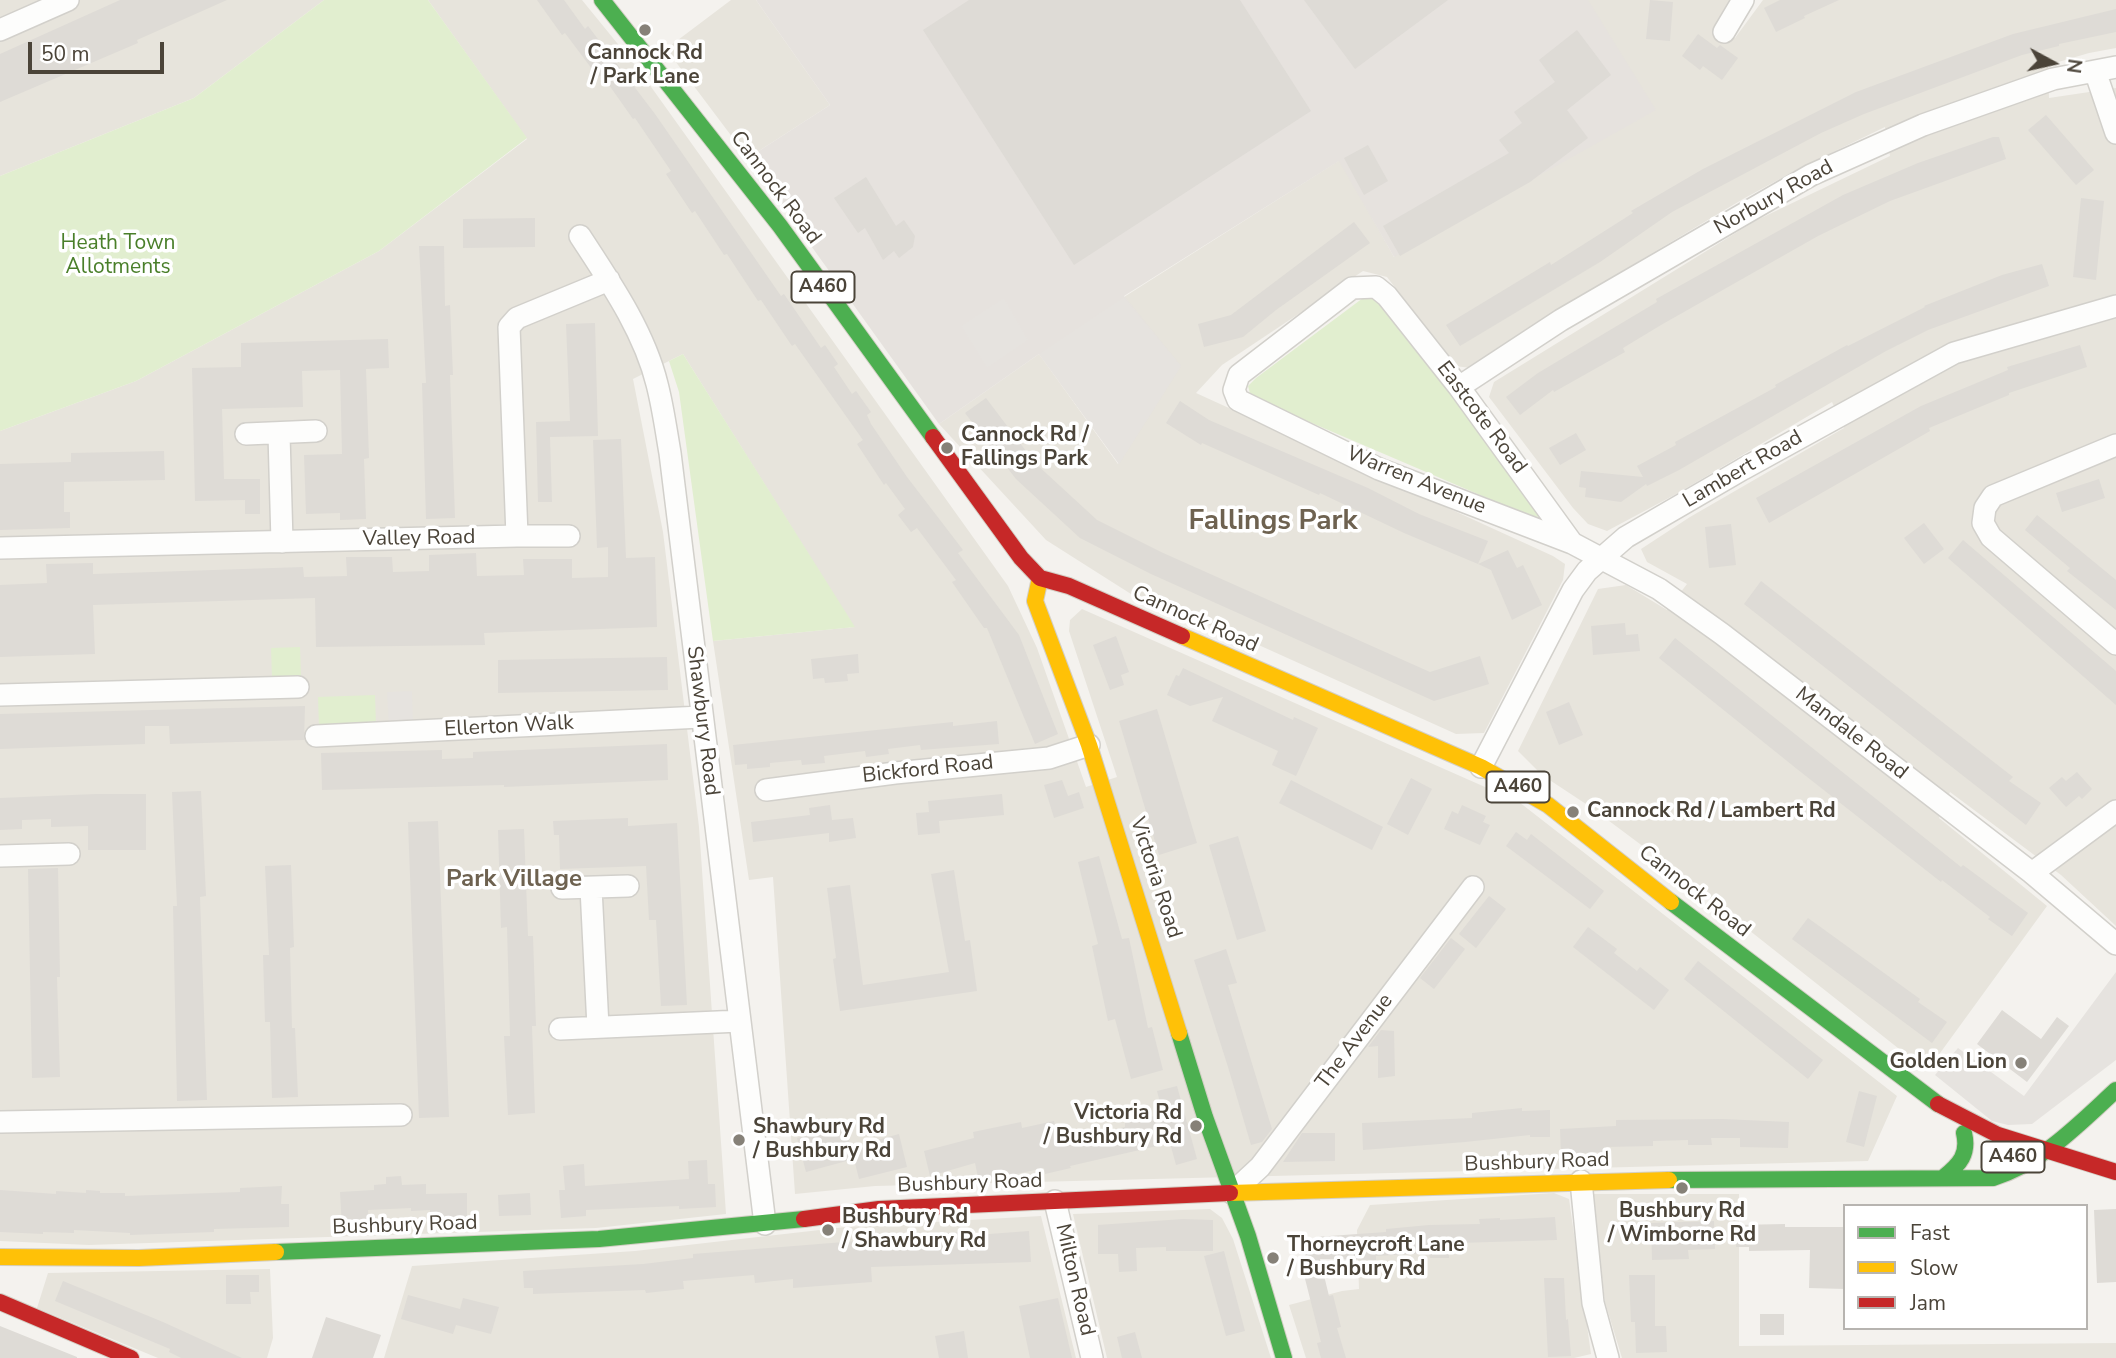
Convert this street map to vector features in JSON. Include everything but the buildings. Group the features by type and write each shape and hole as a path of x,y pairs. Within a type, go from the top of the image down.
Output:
{"main road":[{"name":"Cannock Road","path":"602,0 779,226 1021,558 1040,578 1069,586 1481,767 1548,805 1934,1102 1964,1133 2048,1172"},
{"name":"Victoria Road","path":"1040,578 1035,601 1089,745 1156,950 1205,1116 1248,1236 1284,1358"},
{"name":"Bushbury Road","path":"0,1257 139,1258 599,1239 765,1224 879,1209 1232,1193 1424,1189 1581,1181 1995,1178 2028,1163 2045,1151 2116,1089"},
{"path":"2005,1154 2116,1089"},
{"path":"2111,1172 2092,1161 2088,1145 2091,1130 2116,1096"},
{"name":"Cannock Road","path":"1934,1102 1998,1135 2111,1172"},
{"path":"1944,1177 1964,1161 1967,1144 1964,1133"},
{"name":"Bushbury Road","path":"1944,1177 1983,1163"},
{"name":"A460","path":"2073,1175 2111,1172"},
{"path":"0,1302 131,1358"}],"street":[{"path":"0,30 68,0"},
{"path":"1724,32 1743,0"},
{"path":"2105,69 2116,133"},
{"name":"Norbury Road","path":"1459,387 1562,320 1811,175 1923,125 2053,79 2105,69"},
{"name":"Shawbury Road","path":"580,236 635,327 657,382 670,453 765,1224"},
{"path":"517,536 509,327 517,318 609,280"},
{"name":"Warren Avenue","path":"1387,296 1376,287 1352,288 1240,375 1234,390 1238,400 1379,469 1572,543"},
{"name":"Eastcote Road","path":"1387,296 1459,387 1572,543"},
{"name":"Lambert Road","path":"1481,767 1573,590 1587,571 1626,537 1954,353 2116,306"},
{"path":"246,434 316,431"},
{"path":"279,434 282,542"},
{"path":"2116,445 1993,496 1985,508 1983,523 1991,537 2116,643"},
{"name":"Valley Road","path":"0,548 569,536"},
{"name":"Mandale Road","path":"1572,543 1659,589 1722,634 2032,873 2116,944"},
{"path":"0,695 298,687"},
{"name":"Ellerton Walk","path":"316,736 701,717"},
{"name":"Bickford Road","path":"766,790 895,773 1049,758 1089,745"},
{"path":"2032,873 2116,811"},
{"path":"0,856 69,853"},
{"path":"562,888 628,886"},
{"name":"The Avenue","path":"1232,1193 1260,1167 1473,887"},
{"path":"590,888 598,1027"},
{"path":"560,1029 740,1021"},
{"path":"0,1122 401,1115"},
{"path":"1581,1181 1593,1303 1608,1358"},
{"name":"Milton Road","path":"1055,1202 1092,1358"}],"shaded area":[{"path":"0,0 324,0 194,98 0,176"},
{"path":"428,0 582,0 639,70 1008,586 1037,648 1086,787 1117,777 1069,631 1070,620 1082,609 1519,802 1897,1096 1868,1161 875,1186 795,1194 773,877 749,880 713,641 854,627 683,354 633,379 663,532 699,827 726,1214 596,1228 89,1245 0,1241 0,431 136,381 379,251 527,139"},
{"path":"731,0 756,0 830,105 748,158 666,49"},
{"path":"756,0 1588,0 1656,110 1394,257 1339,161 1124,296 1181,366 1119,464 1039,354 939,424 748,158 830,105"},
{"path":"1588,0 1730,0 1715,29 1735,38 1763,0 2116,0 2116,48 2048,65 2049,98 2116,88 2116,926 2061,875 1950,792 1939,818 2047,906 1927,1071 1644,847 1542,775 1518,751 1598,589 1626,585 1667,610 1687,584 1647,562 1641,549 1690,517 1844,428 1832,402 1678,493 1607,531 1588,524 1573,508 1489,397 1494,382 1755,221 1890,156 1885,127 1743,199 1604,282 1471,368 1455,366 1387,277 1363,271 1222,365 1196,393 1553,556 1565,564 1563,580 1484,733 1456,734 1252,642 1131,594 1046,540 939,424 1039,354 1118,464 1180,366 1124,297 1340,160 1394,257"},
{"path":"1124,297 1181,366 1119,464 1039,354"},
{"path":"1004,298 1028,340 987,368 961,326"},
{"path":"412,691 413,725 389,726 387,692"},
{"path":"2116,972 2116,1060 2032,1124 2008,1125 1992,1121 1935,1075 1958,1048 2024,1096"},
{"path":"1554,1193 1569,1199 1591,1354 1574,1358 1306,1358 1289,1305 1359,1289 1357,1230 1370,1205"},
{"path":"1592,1194 1739,1194 1739,1346 2116,1343 2116,1358 1622,1358 1605,1302"},
{"path":"1210,1209 1222,1218 1233,1239 1271,1358 1107,1358 1073,1214"},
{"path":"1041,1216 1076,1358 384,1358 412,1266 635,1251 846,1227"},
{"path":"270,1269 273,1338 267,1358 158,1358 37,1308 48,1273"}],"green space":[{"name":"Heath Town Allotments","path":"324,0 428,0 527,138 379,251 136,381 0,431 0,176 194,98"},
{"path":"1373,297 1382,304 1540,510 1538,517 1529,516 1251,397 1248,386 1256,378 1363,298"},
{"path":"683,354 855,627 713,641 679,392 669,361"},
{"path":"300,647 301,676 272,677 271,648"},
{"path":"375,695 376,724 319,727 318,697"}],"traffic: fast":[{"path":"602,0 780,226 933,437"},
{"path":"1671,902 1938,1104"},
{"path":"1179,1033 1205,1117 1248,1236 1284,1358"},
{"path":"1669,1180 1993,1178 2044,1153 2116,1090"},
{"path":"1944,1177 1962,1158 1965,1147 1964,1133"},
{"path":"276,1252 599,1239 804,1219"}],"traffic: slow":[{"path":"1040,578 1035,601 1089,745 1179,1033"},
{"path":"1182,636 1481,767 1548,805 1671,902"},
{"path":"1230,1193 1669,1180"},
{"path":"0,1257 139,1258 276,1252"}],"traffic: jam":[{"path":"933,437 1021,558 1040,578 1069,586 1182,636"},
{"path":"1938,1104 1998,1135 2116,1172"},
{"path":"804,1219 879,1209 1230,1193"},
{"path":"0,1302 131,1358"}],"place":[{"name":"Cannock Rd / Park Lane","path":"645,30"},
{"name":"Cannock Rd / Fallings Park","path":"947,448"},
{"name":"Cannock Rd / Lambert Rd","path":"1573,812"},
{"name":"Golden Lion","path":"2021,1063"},
{"name":"Victoria Rd / Bushbury Rd","path":"1196,1126"},
{"name":"Shawbury Rd / Bushbury Rd","path":"739,1140"},
{"name":"Bushbury Rd / Wimborne Rd","path":"1682,1188"},
{"name":"Bushbury Rd / Shawbury Rd","path":"828,1230"},
{"name":"Thorneycroft Lane / Bushbury Rd","path":"1273,1258"}],"district":[{"name":"Fallings Park","path":"1273,522"},
{"name":"Park Village","path":"514,880"}]}
